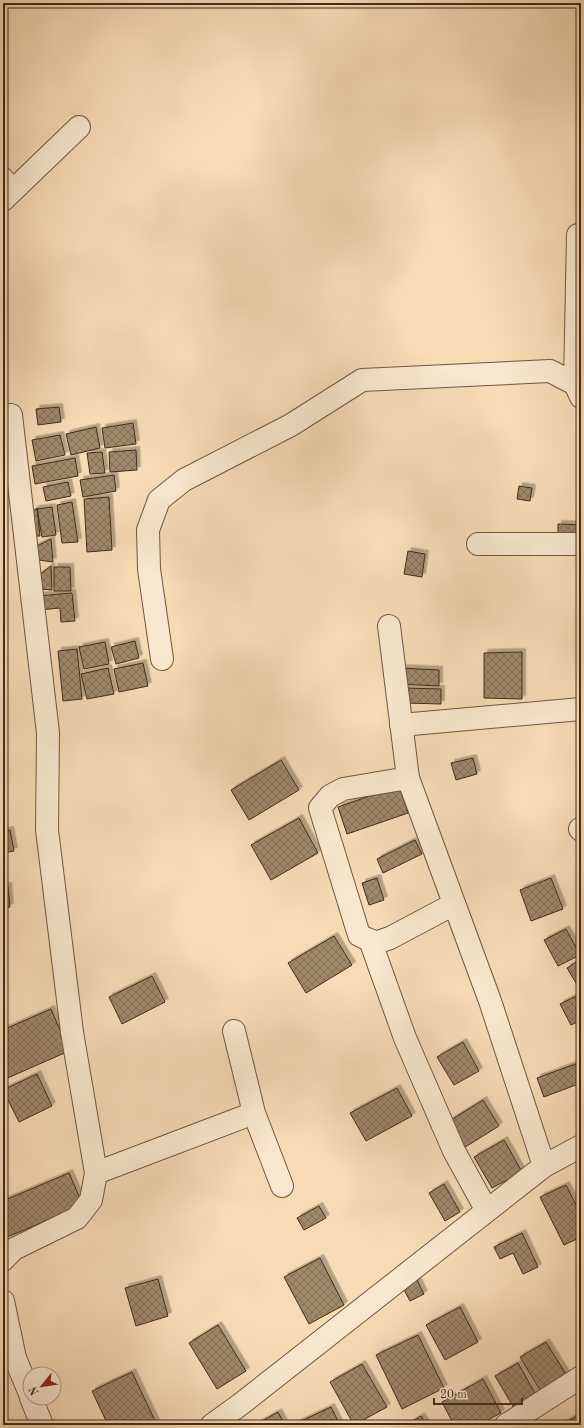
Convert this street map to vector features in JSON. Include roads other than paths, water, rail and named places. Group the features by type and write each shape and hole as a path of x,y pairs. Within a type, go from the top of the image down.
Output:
{"street":[{"path":"7,187 79,127"},
{"path":"578,235 578,390"},
{"path":"162,659 149,569 148,530 159,500 184,480 291,425 362,380 550,371 578,390"},
{"path":"3,1260 14,1249 77,1218 91,1200 96,1173 72,1032 47,830 48,733 10,415"},
{"path":"478,544 581,544"},
{"path":"389,626 408,778 490,1001 544,1166"},
{"path":"401,725 581,708"},
{"path":"408,778 343,789 330,796 320,808 359,935 374,943 390,938 454,904"},
{"path":"370,940 405,1038 454,1151 487,1211"},
{"path":"234,1031 254,1113 282,1186"},
{"path":"96,1173 254,1113"},
{"path":"212,1425 544,1166 581,1146"},
{"path":"3,1301 15,1358 22,1375"},
{"path":"506,1425 581,1378"},
{"path":"35,1406 42,1425"}]}
